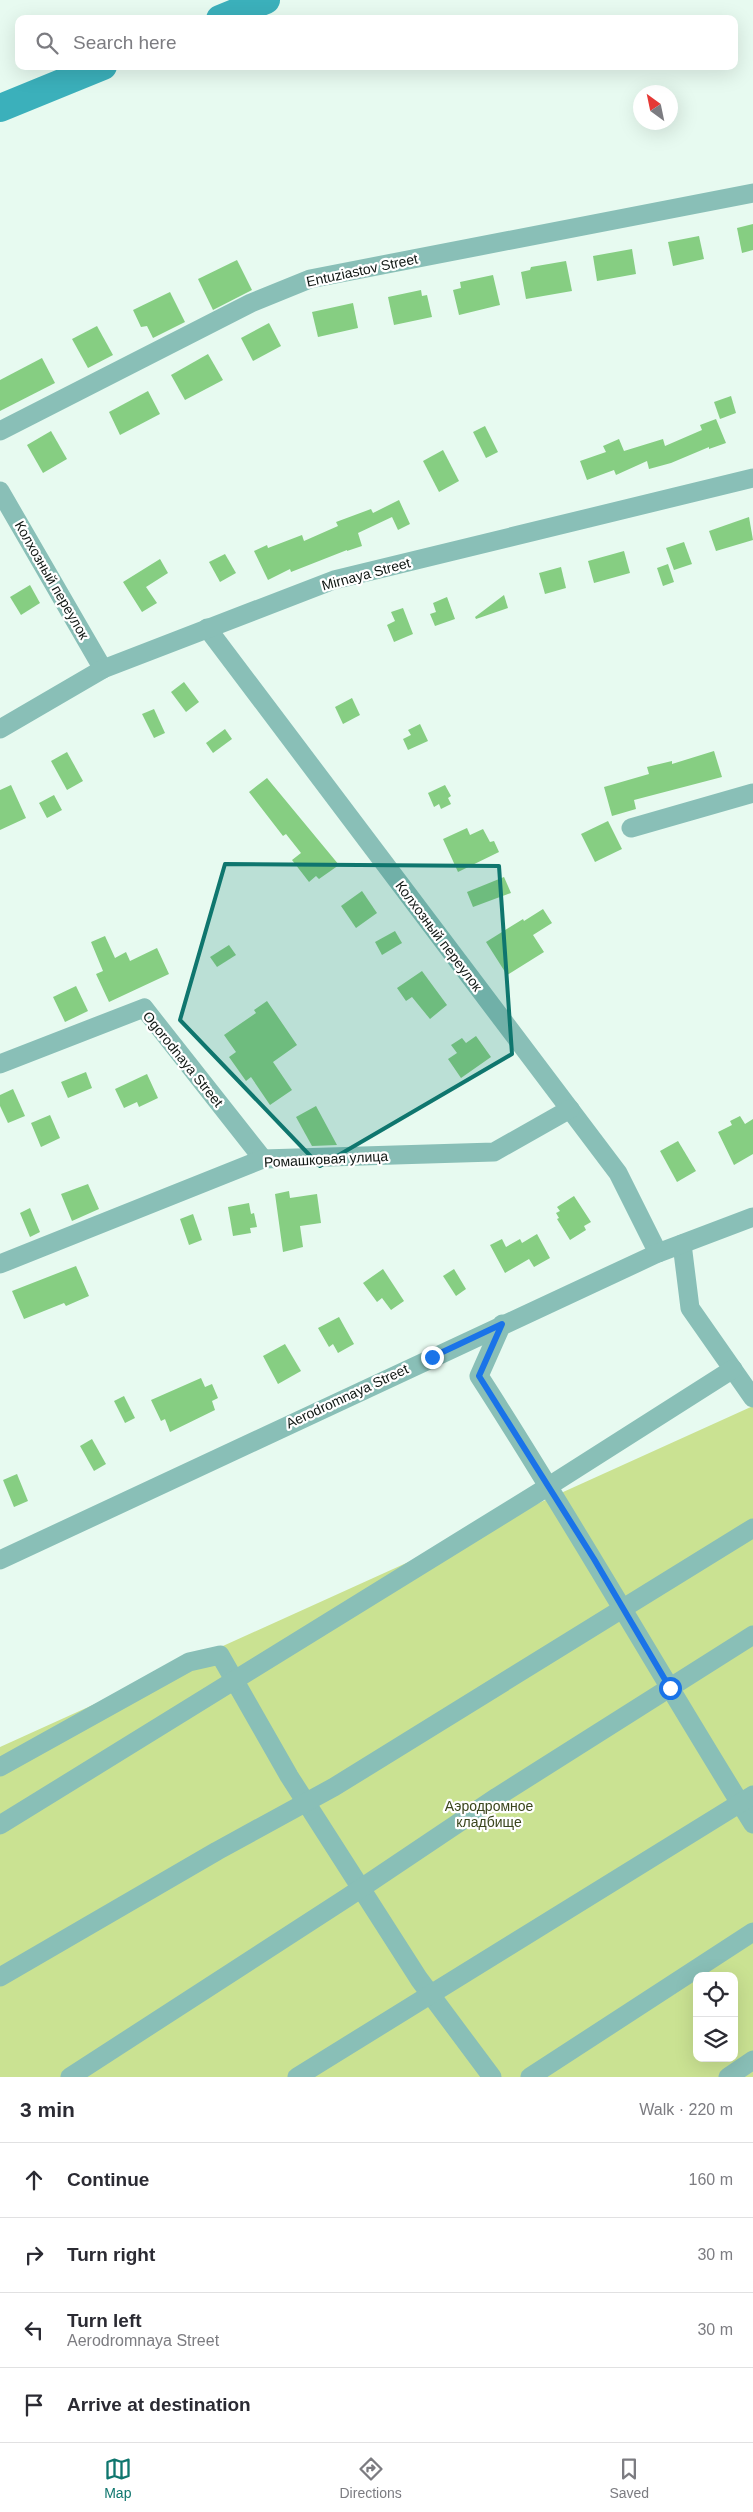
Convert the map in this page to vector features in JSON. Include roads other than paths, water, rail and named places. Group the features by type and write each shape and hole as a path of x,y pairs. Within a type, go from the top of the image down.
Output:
{"street":[{"name":"Entuziastov Street","path":"0,431 251,303 310,278 753,194"},
{"name":"Mirnaya Street","path":"0,729 103,669 334,580 753,478"},
{"name":"Колхозный переулок","path":"0,491 103,669"},
{"name":"Колхозный переулок","path":"207,628 618,1173 658,1253"},
{"path":"631,828 753,793"},
{"name":"Ogorodnaya Street","path":"0,1064 144,1008 263,1159"},
{"name":"Ромашковая улица","path":"0,1264 263,1159 494,1152 570,1110"},
{"name":"Aerodromnaya Street","path":"0,1560 502,1324 658,1253 753,1217"},
{"path":"682,1244 690,1308 753,1398"},
{"path":"502,1324 479,1376 594,1559 670,1688 747,1800 753,1824"},
{"path":"0,1825 549,1486 733,1369"},
{"path":"0,1977 225,1846 284,1816 305,1801 334,1787 753,1528"},
{"path":"70,2077 497,1797 753,1635"},
{"path":"0,1766 189,1662 220,1655 305,1801 360,1887 429,1993 492,2077"},
{"path":"297,2077 429,1993 747,1800"},
{"path":"530,2077 753,1932"},
{"path":"728,2077 753,2060"}],"waterway":[{"path":"230,15 266,0"},
{"path":"0,108 93,70"}],"park label":[{"name":"Аэродромное кладбище","path":"489,1814"}]}
